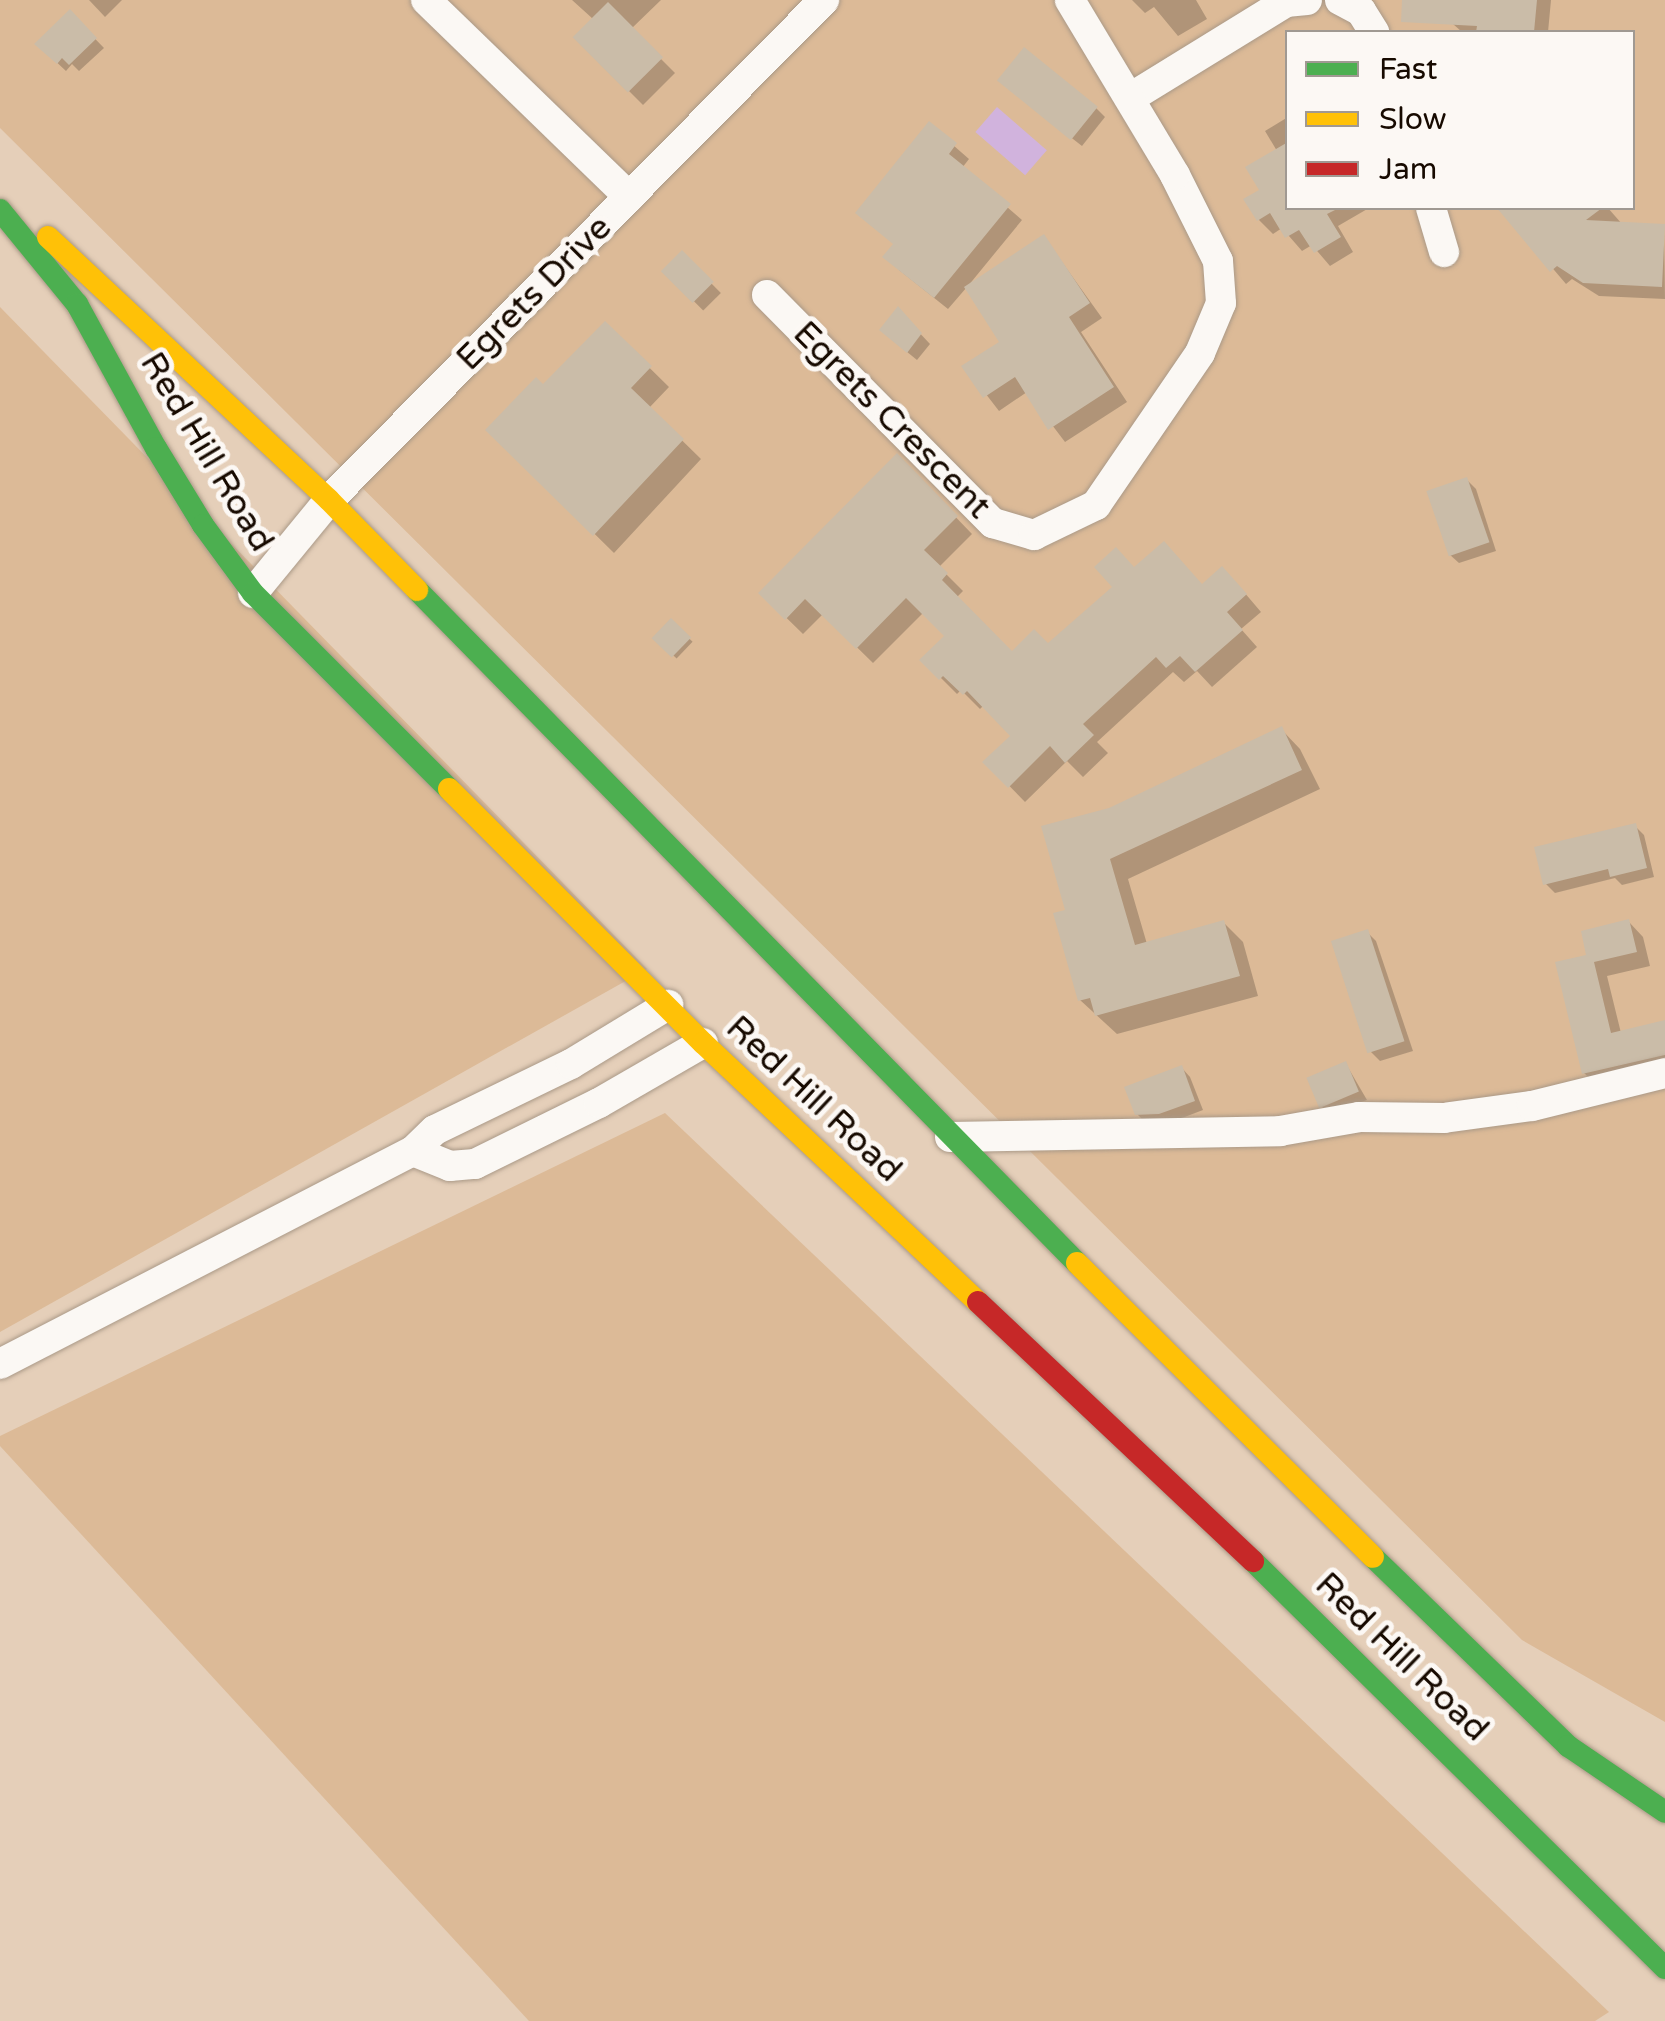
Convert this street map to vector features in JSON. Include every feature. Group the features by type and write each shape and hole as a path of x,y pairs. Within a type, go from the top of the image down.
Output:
{"main road":[{"name":"Red Hill Road","path":"0,194 109,290 329,500 950,1136 1528,1708 1568,1746 1657,1805"},
{"name":"Red Hill Road","path":"0,210 77,304 156,448 204,526 253,593 703,1043 1278,1584 1665,1968"}],"street":[{"path":"426,0 629,197"},
{"name":"Egrets Drive","path":"253,593 329,500 824,0"},
{"name":"Egrets Crescent","path":"767,295 993,523 1034,536 1067,523 1096,504 1200,354 1221,303 1218,261 1130,98 1070,0"},
{"path":"1130,98 1286,2 1307,0"},
{"path":"1340,0 1361,11 1373,30"},
{"path":"1432,210 1444,252"},
{"path":"0,1364 413,1151 435,1130 571,1064 668,1005"},
{"path":"413,1151 450,1166 475,1164 598,1103 703,1043"},
{"path":"950,1136 1280,1130 1359,1117 1444,1118 1532,1106 1665,1073"}],"shaded area":[{"path":"0,0 1665,0 1665,1722 1522,1640 0,128"},
{"path":"997,107 1047,150 1025,175 975,132"},
{"path":"0,307 647,969 0,1332"},
{"path":"665,1113 1609,2012 1595,2021 529,2021 0,1446 0,1436"}],"building":[{"path":"1402,0 1537,0 1534,30 1476,30 1477,26 1401,22"},
{"path":"608,2 663,57 628,93 573,37"},
{"path":"70,9 97,38 69,65 62,58 57,64 34,44"},
{"path":"1024,47 1098,107 1071,140 997,80"},
{"path":"929,121 957,143 949,154 1011,204 934,298 882,257 893,244 855,213"},
{"path":"1285,144 1285,210 1335,210 1327,214 1341,237 1314,253 1299,230 1285,238 1270,213 1257,221 1243,199 1259,190 1245,167"},
{"path":"1499,210 1599,210 1586,220 1665,224 1662,287 1583,283 1557,266 1550,272"},
{"path":"1044,234 1090,303 1069,317 1114,387 1048,430 1015,377 983,398 961,366 999,342 964,287"},
{"path":"682,250 714,282 693,303 661,271"},
{"path":"898,306 922,333 907,353 879,330"},
{"path":"605,321 652,366 631,388 684,439 593,536 485,430 536,377 543,384"},
{"path":"897,453 958,516 924,550 948,573 942,580 1012,651 1034,629 1048,643 1112,587 1094,567 1116,547 1134,567 1164,541 1202,584 1222,566 1247,594 1227,612 1243,630 1195,672 1180,656 1166,668 1156,657 1083,724 1094,735 1065,763 1050,746 1008,788 982,762 1010,736 967,691 963,695 943,676 939,680 919,660 944,636 906,598 856,649 805,599 785,620 758,593"},
{"path":"1467,477 1489,542 1449,556 1426,491"},
{"path":"671,618 691,637 672,658 652,638"},
{"path":"1282,726 1302,770 1110,859 1135,945 1224,920 1240,976 1095,1016 1090,998 1078,1001 1053,913 1065,910 1041,826 1109,808"},
{"path":"1636,823 1647,868 1610,877 1608,869 1543,885 1534,847"},
{"path":"1629,919 1637,952 1594,962 1611,1033 1665,1020 1665,1055 1582,1074 1555,962 1586,955 1581,931"},
{"path":"1368,929 1404,1041 1367,1053 1331,941"},
{"path":"1346,1061 1359,1091 1319,1108 1306,1078"},
{"path":"1182,1065 1195,1101 1159,1114 1135,1115 1124,1087"}],"traffic: fast":[{"path":"0,210 77,304 156,448 203,525 253,593 449,789"},
{"path":"417,590 1077,1263"},
{"path":"1373,1557 1568,1746 1665,1812"},
{"path":"1253,1561 1665,1968"}],"traffic: slow":[{"path":"48,237 329,500 417,590"},
{"path":"449,789 703,1043 978,1302"},
{"path":"1077,1263 1373,1557"}],"traffic: jam":[{"path":"978,1302 1253,1561"}]}
